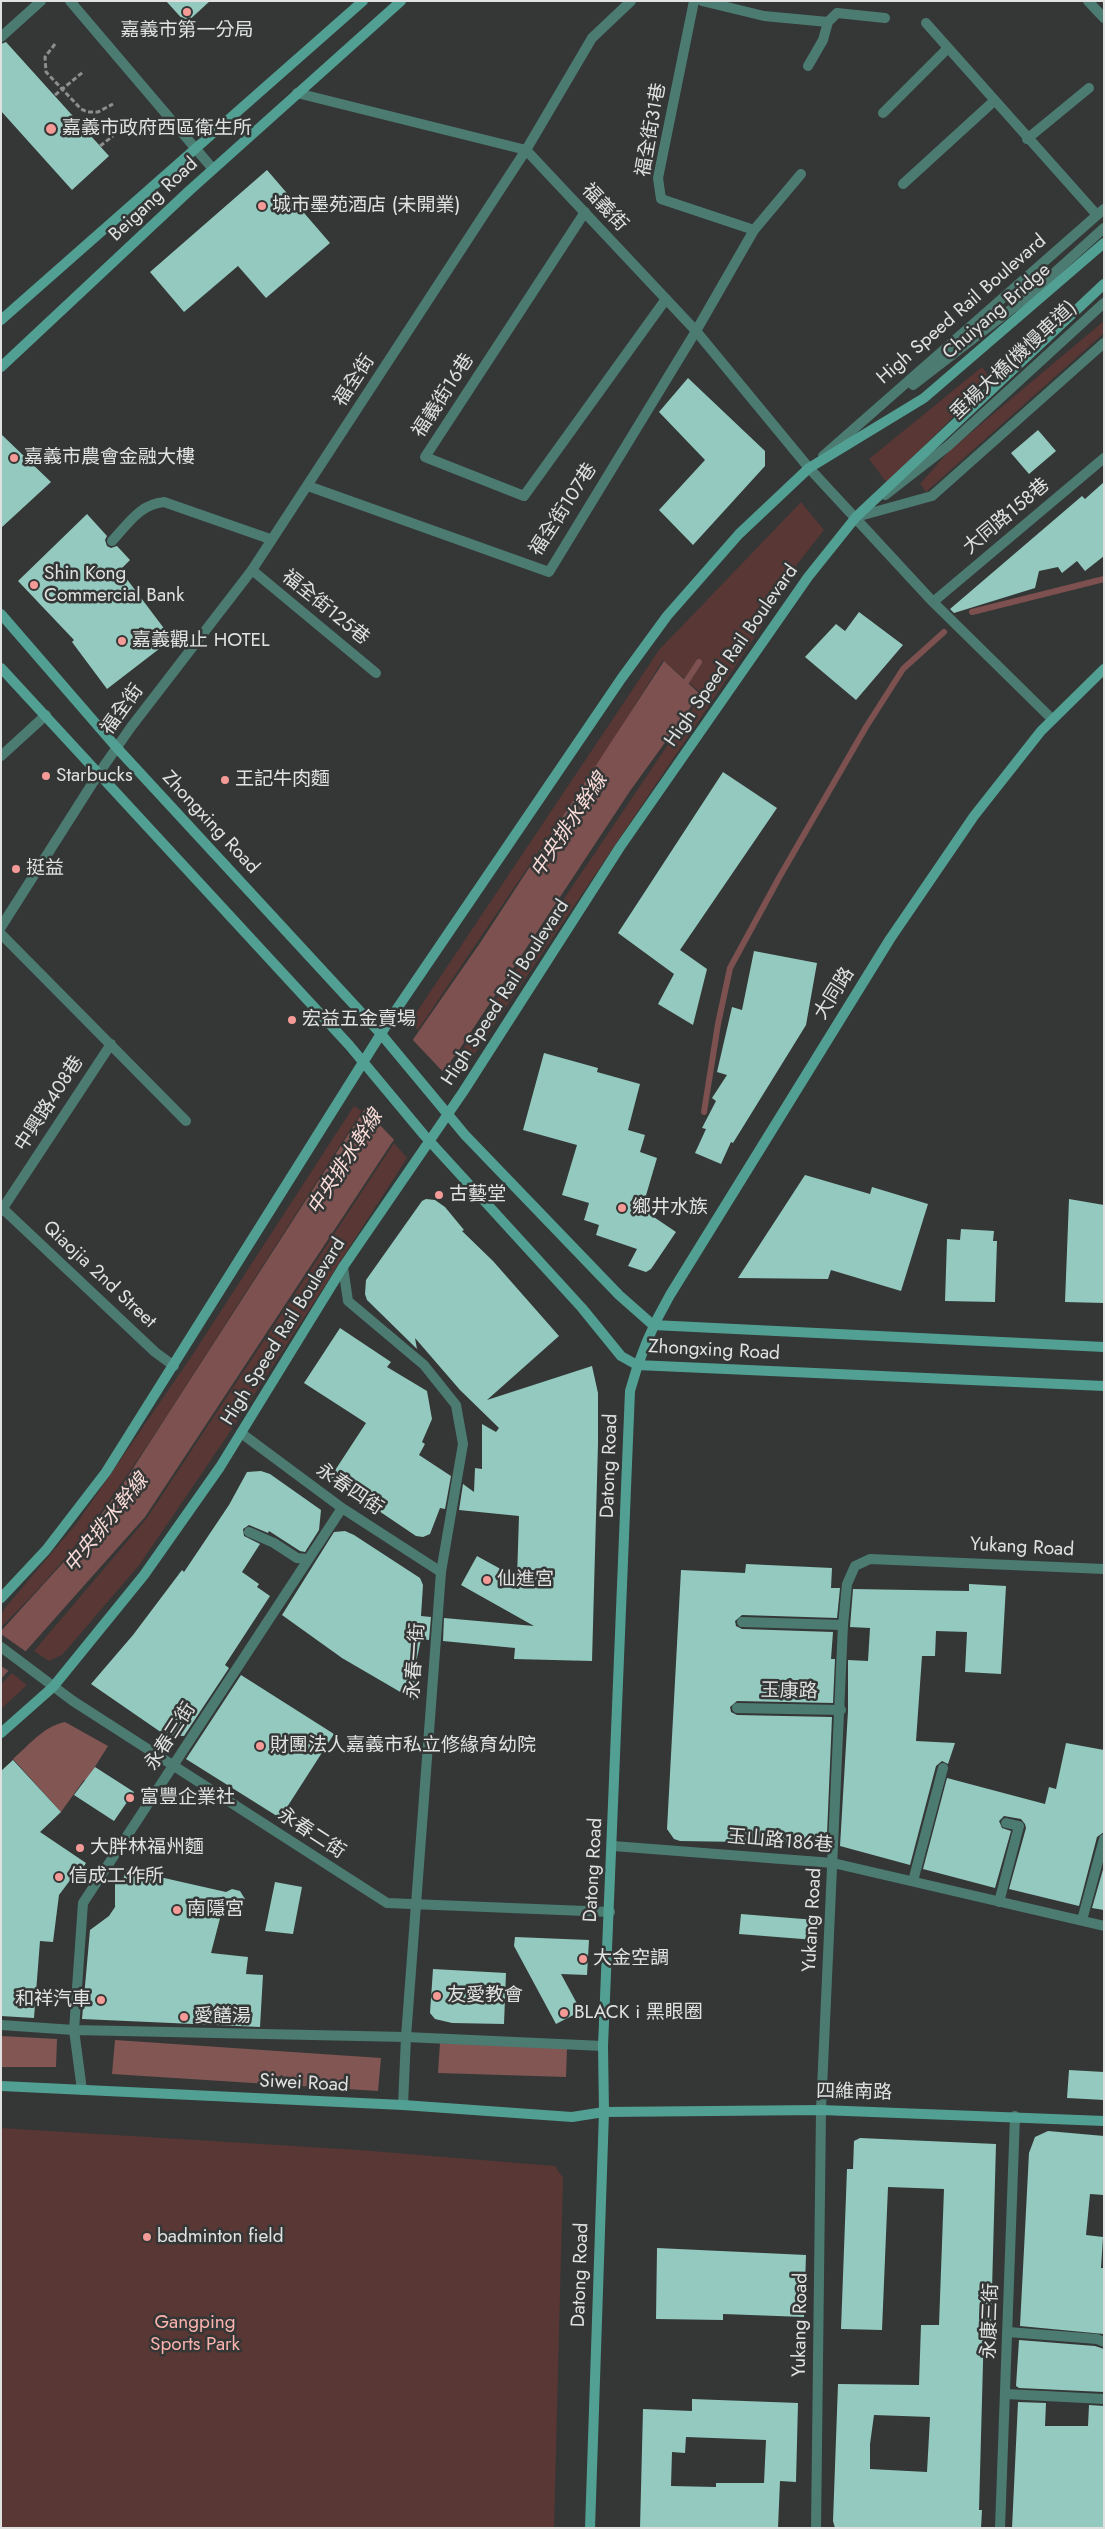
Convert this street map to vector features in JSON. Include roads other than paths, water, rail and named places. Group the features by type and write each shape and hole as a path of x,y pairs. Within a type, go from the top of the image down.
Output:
{"street":[{"path":"1,37 41,1"},
{"path":"70,1 213,169"},
{"name":"Beigang Road","path":"1,320 363,1"},
{"name":"Beigang Road","path":"1,366 213,169 401,1"},
{"name":"福全街","path":"99,773 130,727 252,570 270,539 308,486 526,150 592,38 631,1"},
{"name":"福全街31巷","path":"694,1 658,178 661,199 754,230"},
{"path":"702,1 764,16 828,22"},
{"path":"1088,1 1104,18"},
{"path":"808,66 823,40 828,22 837,13 885,18"},
{"path":"926,23 1028,139 1100,212"},
{"path":"883,113 948,48"},
{"path":"1028,139 1089,88"},
{"path":"298,93 526,150"},
{"path":"903,184 994,101"},
{"name":"福義街","path":"526,150 696,331 809,468"},
{"path":"696,331 754,230 801,174"},
{"name":"福義街16巷","path":"585,212 425,457 524,496 666,299"},
{"name":"High Speed Rail Boulevard","path":"1,1598 46,1550 106,1472 381,1034 621,679 668,616 740,534 809,468 1100,212"},
{"name":"垂楊大橋(機慢車道)","path":"809,468 907,389 1031,294 1104,228"},
{"name":"Chuiyang Bridge","path":"809,468 924,398 1104,243"},
{"path":"856,517 1104,284"},
{"name":"垂楊大橋(機慢車道)","path":"856,517 948,446 1104,303"},
{"name":"福全街107巷","path":"308,486 549,572 696,331"},
{"path":"856,517 932,496 1104,343"},
{"name":"大同路158巷","path":"933,602 1104,458"},
{"path":"809,468 933,602 1052,718"},
{"path":"112,541 140,510 152,503 164,502 270,539"},
{"name":"High Speed Rail Boulevard","path":"1,1733 53,1686 144,1575 241,1433 343,1268 444,1111 620,847 808,578 856,517"},
{"name":"福全街125巷","path":"252,570 376,673"},
{"name":"Zhongxing Road","path":"1,614 117,748 381,1034 444,1111 619,1295 653,1325 1104,1347"},
{"path":"1,668 363,1062"},
{"name":"大同路","path":"637,1365 653,1325 890,939 974,816 1052,718 1104,669"},
{"path":"1,756 46,715"},
{"path":"1,927 99,773"},
{"path":"1,934 186,1121"},
{"name":"中興路408巷","path":"2,1209 111,1044"},
{"name":"Zhongxing Road","path":"363,1062 427,1138 576,1301 622,1356 637,1365 1104,1386"},
{"name":"Qiaojia 2nd Street","path":"2,1209 155,1352 174,1366"},
{"name":"永春一街","path":"343,1268 348,1301 424,1365 456,1405 463,1444 441,1572 406,2037 404,2105"},
{"name":"Datong Road","path":"590,2528 604,2112 603,2046 613,1846 630,1392 637,1365"},
{"name":"永春四街","path":"241,1433 342,1508 441,1572"},
{"name":"永春三街","path":"82,2090 74,2030 83,1903 342,1508"},
{"path":"249,1532 274,1543 297,1558 308,1560"},
{"name":"Yukang Road","path":"816,2528 821,2110 841,1710 843,1624 847,1584 854,1566 870,1559 1104,1569"},
{"path":"742,1622 843,1624"},
{"name":"永春二街","path":"1,1648 31,1668 53,1686 173,1766 387,1903 610,1912"},
{"name":"玉康路","path":"737,1708 841,1710"},
{"path":"913,1881 943,1768"},
{"path":"999,1902 1019,1826 1006,1824"},
{"path":"1082,1920 1104,1839"},
{"name":"玉山路186巷","path":"613,1846 834,1863 1104,1926"},
{"path":"1,2025 74,2030 406,2037 603,2046"},
{"name":"Siwei Road","path":"1,2086 404,2105 572,2118 604,2112"},
{"name":"四維南路","path":"604,2112 821,2110 1015,2116 1104,2121"},
{"name":"永康三街","path":"1000,2528 1015,2116"},
{"path":"1008,2332 1097,2339 1104,2342"},
{"path":"1006,2394 1104,2399"}],"water":[{"path":"664,661 700,694 630,791 459,1050 391,1144 145,1517 1,1679 1,1631 80,1544 121,1487 362,1113 480,943"}],"waterway":[{"path":"972,612 1104,579"},
{"path":"704,1112 718,1024 730,968 780,876 866,727 903,669 944,632"},
{"name":"中央排水幹線","path":"682,688 699,662"}],"place":[{"name":"嘉義市第一分局","path":"187,12"},
{"name":"嘉義市政府西區衛生所","path":"51,129"},
{"name":"城市墨苑酒店 (未開業)","path":"262,206"},
{"name":"嘉義市農會金融大樓","path":"14,458"},
{"name":"Shin Kong Commercial Bank","path":"34,585"},
{"name":"嘉義觀止 HOTEL","path":"122,641"},
{"name":"Starbucks","path":"46,776"},
{"name":"王記牛肉麵","path":"225,780"},
{"name":"挺益","path":"16,869"},
{"name":"宏益五金賣場","path":"292,1020"},
{"name":"古藝堂","path":"439,1195"},
{"name":"鄉井水族","path":"622,1208"},
{"name":"仙進宮","path":"487,1580"},
{"name":"財團法人嘉義市私立修緣育幼院","path":"260,1746"},
{"name":"富豐企業社","path":"130,1798"},
{"name":"大胖林福州麵","path":"80,1848"},
{"name":"信成工作所","path":"59,1877"},
{"name":"南隱宮","path":"177,1910"},
{"name":"大金空調","path":"583,1959"},
{"name":"友愛教會","path":"437,1996"},
{"name":"和祥汽車","path":"101,2000"},
{"name":"BLACK i 黑眼圈","path":"564,2013"},
{"name":"愛饍湯","path":"184,2017"},
{"name":"badminton field","path":"147,2237"}],"park label":[{"name":"Gangping Sports Park","path":"195,2334"}]}
